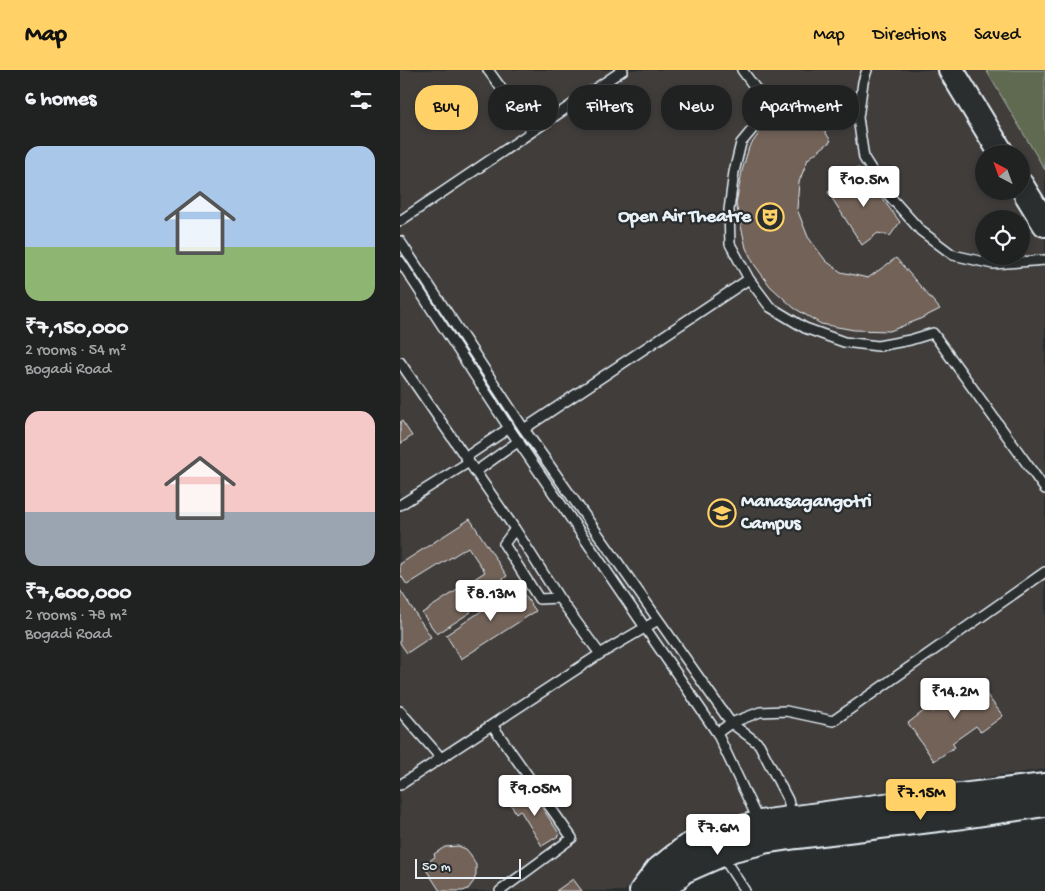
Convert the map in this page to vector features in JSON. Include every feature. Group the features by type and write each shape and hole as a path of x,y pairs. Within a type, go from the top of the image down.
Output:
{"main road":[{"path":"951,70 997,145"},
{"path":"1030,200 1045,224"},
{"path":"795,828 943,798 1045,786"},
{"path":"642,891 658,870 687,848 719,835 953,817 1045,804"},
{"path":"662,891 683,871 733,849 758,843 762,832"}],"lane":[{"path":"488,70 532,131"},
{"path":"400,221 623,70"},
{"path":"742,70 770,108 741,143 734,172 729,210 730,244 749,279 770,306 805,328 844,342 878,346 910,340 933,333 1045,490"},
{"path":"867,70 858,118 864,158 885,191 920,231 953,255 993,264 1045,260"},
{"path":"400,241 524,428 730,723 759,744 788,800 795,828"},
{"path":"400,261 509,428 717,733 762,832"},
{"path":"524,428 749,279"},
{"path":"400,362 516,529 559,598 600,654"},
{"path":"400,505 468,459 509,428"},
{"path":"475,472 519,441"},
{"path":"516,529 504,544 539,600 559,598"},
{"path":"717,733 730,723 760,712 786,711 834,721 1045,572"},
{"path":"400,784 600,654 658,620"},
{"path":"400,711 441,758"},
{"path":"492,725 572,838 500,891"},
{"path":"721,854 745,891"}],"shaded area":[{"name":"Manasagangotri Campus","path":"400,70 1045,70 1045,769 838,798 707,825 649,860 625,891 400,891"}],"green space":[{"path":"986,70 1045,70 1045,170"}],"building":[{"name":"Open Air Theatre","path":"761,130 824,130 831,141 808,159 799,182 797,209 808,237 826,261 841,272 868,278 896,258 940,309 890,331 854,330 821,324 794,308 770,286 754,264 746,248 736,204 749,147"},
{"path":"859,168 900,222 890,236 878,233 862,245 828,192 848,184 844,173"},
{"path":"402,421 412,436 400,444 400,422"},
{"path":"470,519 507,576 466,606 471,612 437,634 422,613 485,572 468,547 407,585 400,574 400,564"},
{"path":"518,586 536,611 461,659 446,635"},
{"path":"400,590 431,637 407,653 400,643"},
{"path":"977,682 1003,716 981,732 976,726 952,743 955,747 934,761 908,723 929,707 933,712"},
{"path":"530,789 560,835 542,846 520,810 516,813 509,802"},
{"path":"458,846 466,849 476,865 474,881 468,889 463,891 440,891 423,865 435,857 434,854 445,847"},
{"path":"573,879 582,891 556,891"}],"place":[{"name":"Open Air Theatre","path":"770,217"},
{"name":"Manasagangotri Campus","path":"722,513"}]}
